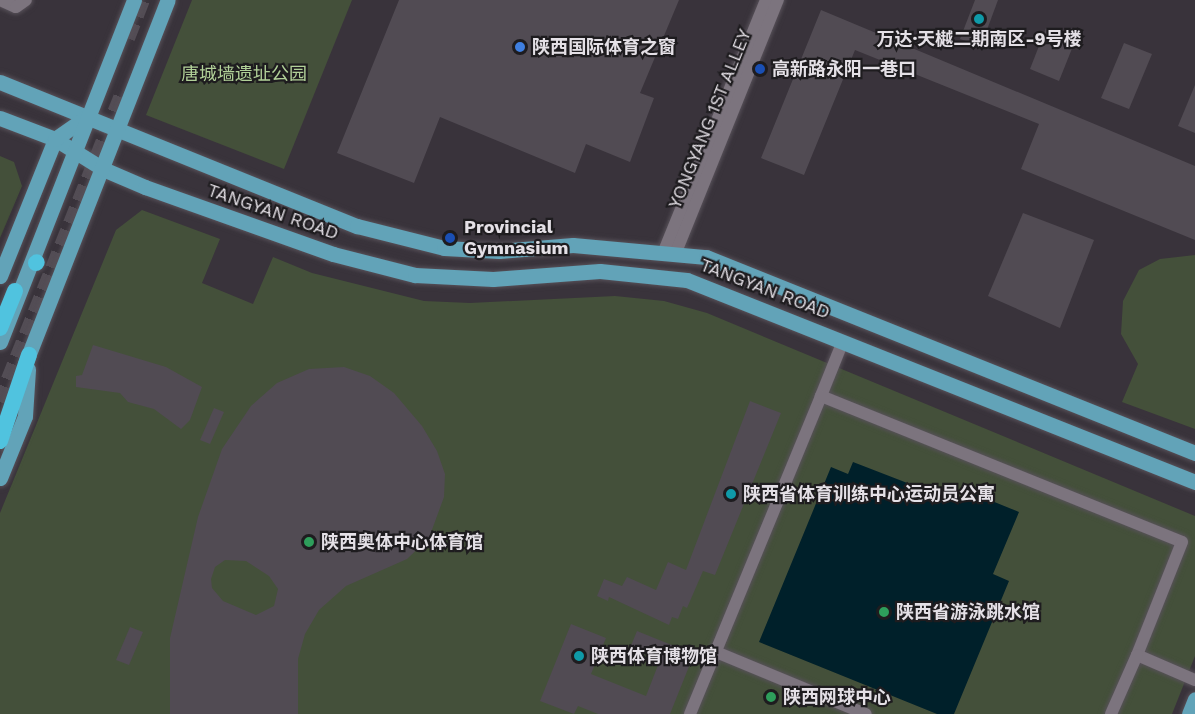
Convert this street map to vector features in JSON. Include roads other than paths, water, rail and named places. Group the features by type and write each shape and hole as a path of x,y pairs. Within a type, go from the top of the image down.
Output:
{"highway":[{"path":"0,328 15,291"},
{"path":"0,441 29,355"}],"main road":[{"path":"0,342 86,117 134,0"},
{"path":"0,425 103,169 115,129 168,0"},
{"name":"TANGYAN ROAD","path":"0,82 357,226 444,249 499,251 573,244 670,251 705,257 1195,453"},
{"path":"0,276 55,139 86,117"},
{"name":"TANGYAN ROAD","path":"0,118 74,148 103,169 333,254 415,275 493,279 600,271 687,280 1195,482"},
{"path":"0,478 25,416 29,355"},
{"path":"1189,714 1195,699"}],"street":[{"path":"0,0 16,7 26,0"},
{"name":"YONGYANG 1ST ALLEY","path":"670,251 766,0"},
{"name":"YONGYANG 1ST ALLEY","path":"670,251 778,0"},
{"path":"690,714 843,341"},
{"path":"821,396 1182,542 1111,714"},
{"path":"716,652 866,714"},
{"path":"1137,655 1195,680"}],"water":[{"name":"陕西省游泳跳水馆","path":"853,462 959,503 965,490 1019,512 993,574 1009,581 954,714 937,714 759,642 831,467 848,474"}],"tunnel":[{"path":"127,38 142,0"},
{"path":"0,402 124,91"}],"place":[{"name":"万达·天樾二期南区-9号楼","path":"979,19"},
{"name":"陕西国际体育之窗","path":"520,47"},
{"name":"高新路永阳一巷口","path":"760,69"},
{"name":"Provincial Gymnasium","path":"450,238"},
{"name":"陕西省体育训练中心运动员公寓","path":"731,494"},
{"name":"陕西奥体中心体育馆","path":"309,542"},
{"name":"陕西省游泳跳水馆","path":"884,612"},
{"name":"陕西体育博物馆","path":"579,656"},
{"name":"陕西网球中心","path":"771,697"}],"park label":[{"name":"唐城墙遗址公园","path":"244,74"}]}
